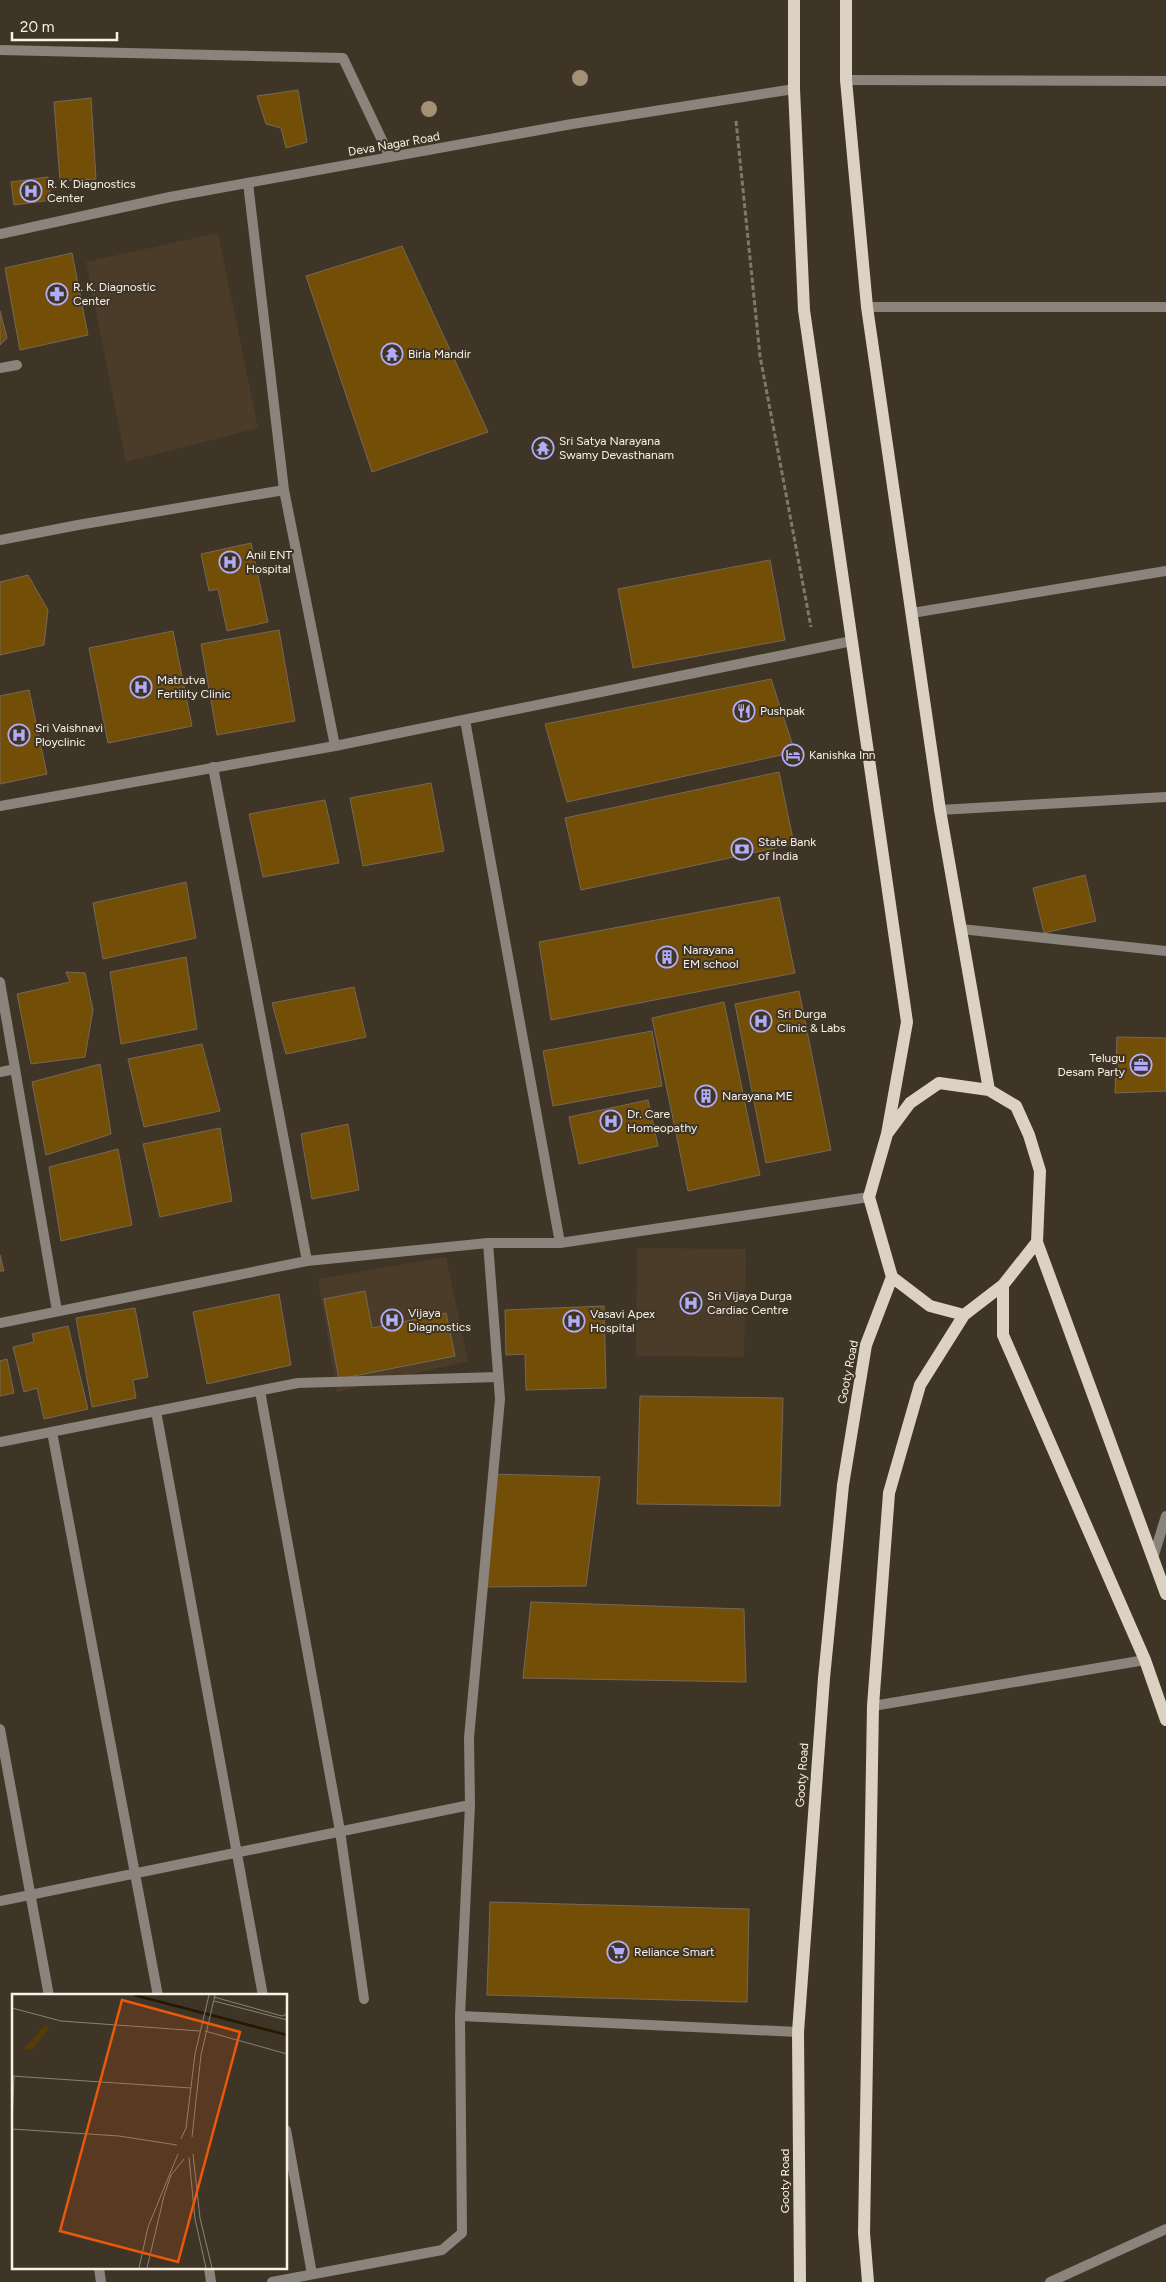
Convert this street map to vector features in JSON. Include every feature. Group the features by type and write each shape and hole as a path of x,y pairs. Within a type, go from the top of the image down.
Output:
{"main road":[{"path":"794,0 794,88 804,310 907,1022 887,1134 869,1197 892,1278 930,1306 964,1315"},
{"path":"846,0 846,80 867,307 940,810 989,1090"},
{"path":"887,1134 910,1103 939,1083 989,1090 1016,1106 1029,1135 1040,1171 1037,1242 1166,1594"},
{"path":"868,2282 864,2234 873,1706 889,1493 920,1385 964,1315 1003,1285 1037,1242"},
{"name":"Gooty Road","path":"800,2282 798,2032 824,1678 843,1485 866,1345 892,1278"},
{"path":"1003,1285 1003,1335 1145,1660 1166,1720"}],"street":[{"path":"0,50 342,58 390,157"},
{"path":"846,80 1166,81"},
{"name":"Deva Nagar Road","path":"0,234 170,197 572,124 794,88"},
{"path":"248,183 284,490 335,746"},
{"path":"867,307 1166,307"},
{"path":"0,368 17,366"},
{"path":"0,540 284,490"},
{"path":"912,613 1166,571"},
{"path":"0,806 335,746 852,641"},
{"path":"464,720 560,1243"},
{"path":"213,768 307,1260"},
{"path":"940,810 1166,797"},
{"path":"961,929 1166,951"},
{"path":"0,982 57,1311"},
{"path":"0,1072 15,1069"},
{"path":"0,1323 307,1260 488,1243 560,1243 869,1197"},
{"path":"272,2282 442,2250 462,2233 460,2016 470,1805 469,1738 500,1399 488,1243"},
{"path":"0,1442 298,1383 498,1377"},
{"path":"260,1391 340,1831 364,1999"},
{"path":"156,1411 263,1994"},
{"path":"52,1432 158,1994"},
{"path":"1153,1558 1166,1516"},
{"path":"873,1706 1145,1660"},
{"path":"0,1729 49,1994"},
{"path":"0,1901 470,1805"},
{"path":"460,2016 798,2032"},
{"path":"288,2141 312,2274"},
{"path":"1050,2282 1166,2229"}],"path":[{"path":"733,98 760,356 815,648"}],"shaded area":[{"path":"218,233 258,428 126,462 86,262"},
{"name":"Sri Vijaya Durga Cardiac Centre","path":"637,1248 746,1249 744,1357 636,1356"},
{"name":"Vijaya Diagnostics","path":"446,1257 468,1361 337,1392 318,1279"}],"building":[{"path":"298,90 307,142 286,148 281,128 266,124 257,96"},
{"path":"91,98 96,179 60,181 54,102"},
{"name":"R. K. Diagnostics Center","path":"48,177 51,200 14,205 11,182"},
{"name":"Birla Mandir","path":"402,246 488,432 372,472 306,276"},
{"path":"72,253 88,335 20,350 5,268"},
{"path":"0,311 7,338 0,345"},
{"path":"251,543 268,622 227,631 218,589 209,591 201,554"},
{"path":"770,560 785,640 633,668 618,589"},
{"path":"28,575 48,610 44,645 0,655 0,582"},
{"path":"279,630 295,721 217,735 201,644"},
{"name":"Matrutva Fertility Clinic","path":"173,631 192,726 108,743 89,648"},
{"path":"771,679 795,752 567,802 545,724"},
{"name":"Sri Vaishnavi Ployclinic","path":"29,690 47,774 0,784 0,696"},
{"path":"779,772 794,844 581,890 565,818"},
{"path":"431,783 444,851 363,866 350,798"},
{"path":"325,800 339,863 263,877 249,814"},
{"path":"1085,875 1096,921 1044,933 1033,888"},
{"path":"186,882 196,938 103,959 93,903"},
{"name":"Narayana EM school","path":"779,897 795,973 551,1020 539,942"},
{"path":"186,957 197,1029 121,1044 110,972"},
{"path":"66,972 85,973 93,1010 85,1057 31,1064 17,994 70,982"},
{"path":"354,987 366,1037 286,1054 272,1003"},
{"path":"799,991 831,1150 766,1163 735,1004"},
{"name":"Narayana ME","path":"724,1002 760,1175 688,1191 652,1018"},
{"path":"652,1031 662,1086 553,1106 543,1051"},
{"name":"Telugu Desam Party","path":"1117,1037 1166,1038 1166,1091 1115,1093"},
{"path":"202,1044 220,1111 144,1127 128,1059"},
{"path":"100,1064 111,1134 46,1155 32,1082"},
{"path":"648,1100 658,1146 579,1164 569,1117"},
{"path":"348,1124 359,1190 312,1199 301,1134"},
{"path":"220,1128 232,1201 160,1217 143,1144"},
{"path":"118,1149 132,1225 61,1241 49,1167"},
{"path":"0,1255 4,1271 0,1271"},
{"path":"365,1291 372,1328 446,1313 455,1356 339,1379 324,1299"},
{"path":"279,1294 291,1365 207,1384 193,1312"},
{"path":"604,1306 606,1388 526,1390 525,1354 506,1355 505,1310"},
{"path":"135,1308 148,1377 133,1380 136,1398 92,1407 76,1318"},
{"path":"68,1326 88,1409 44,1419 37,1388 24,1392 13,1347 34,1342 32,1334"},
{"path":"7,1359 14,1393 0,1396 0,1361"},
{"path":"640,1396 783,1398 780,1506 637,1504"},
{"path":"490,1474 600,1477 586,1586 482,1587"},
{"path":"531,1602 744,1609 746,1682 523,1678"},
{"name":"Reliance Smart","path":"490,1902 749,1909 747,2002 487,1995"}],"place":[{"name":"R. K. Diagnostics Center","path":"31,191"},
{"name":"R. K. Diagnostic Center","path":"57,294"},
{"name":"Birla Mandir","path":"392,354"},
{"name":"Sri Satya Narayana Swamy Devasthanam","path":"543,448"},
{"name":"Anil ENT Hospital","path":"230,562"},
{"name":"Matrutva Fertility Clinic","path":"141,687"},
{"name":"Pushpak","path":"744,711"},
{"name":"Sri Vaishnavi Ployclinic","path":"19,735"},
{"name":"Kanishka Inn","path":"793,755"},
{"name":"State Bank of India","path":"742,849"},
{"name":"Narayana EM school","path":"667,957"},
{"name":"Sri Durga Clinic & Labs","path":"761,1021"},
{"name":"Telugu Desam Party","path":"1141,1065"},
{"name":"Narayana ME","path":"706,1096"},
{"name":"Dr. Care Homeopathy","path":"611,1121"},
{"name":"Sri Vijaya Durga Cardiac Centre","path":"691,1303"},
{"name":"Vijaya Diagnostics","path":"392,1320"},
{"name":"Vasavi Apex Hospital","path":"574,1321"},
{"name":"Reliance Smart","path":"618,1952"}]}
